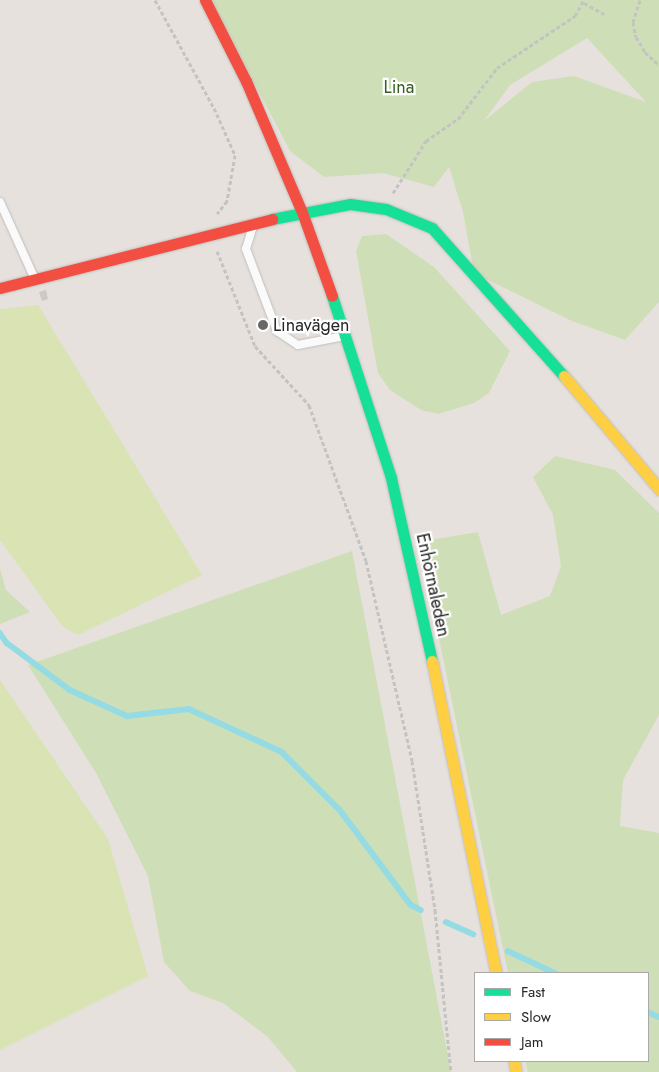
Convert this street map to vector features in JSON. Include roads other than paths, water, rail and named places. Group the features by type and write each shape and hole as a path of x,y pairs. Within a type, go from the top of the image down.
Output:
{"street":[{"name":"Enhörnaleden","path":"205,0 246,81 302,212 346,335 391,478 456,770 496,972"},
{"path":"0,288 302,212 350,204 386,209 432,228 592,407 659,489"}],"lane":[{"path":"0,202 35,279"},
{"path":"253,225 246,249 277,331 298,345 346,335"}],"waterway":[{"path":"0,633 7,643 70,690 127,716 189,709 282,752 340,810 411,905 421,910"},
{"path":"446,922 473,934"},
{"path":"508,951 553,972"},
{"path":"649,1012 659,1017"}],"place":[{"name":"Linavägen","path":"263,325"}],"park label":[{"name":"Lina","path":"399,87"}]}
